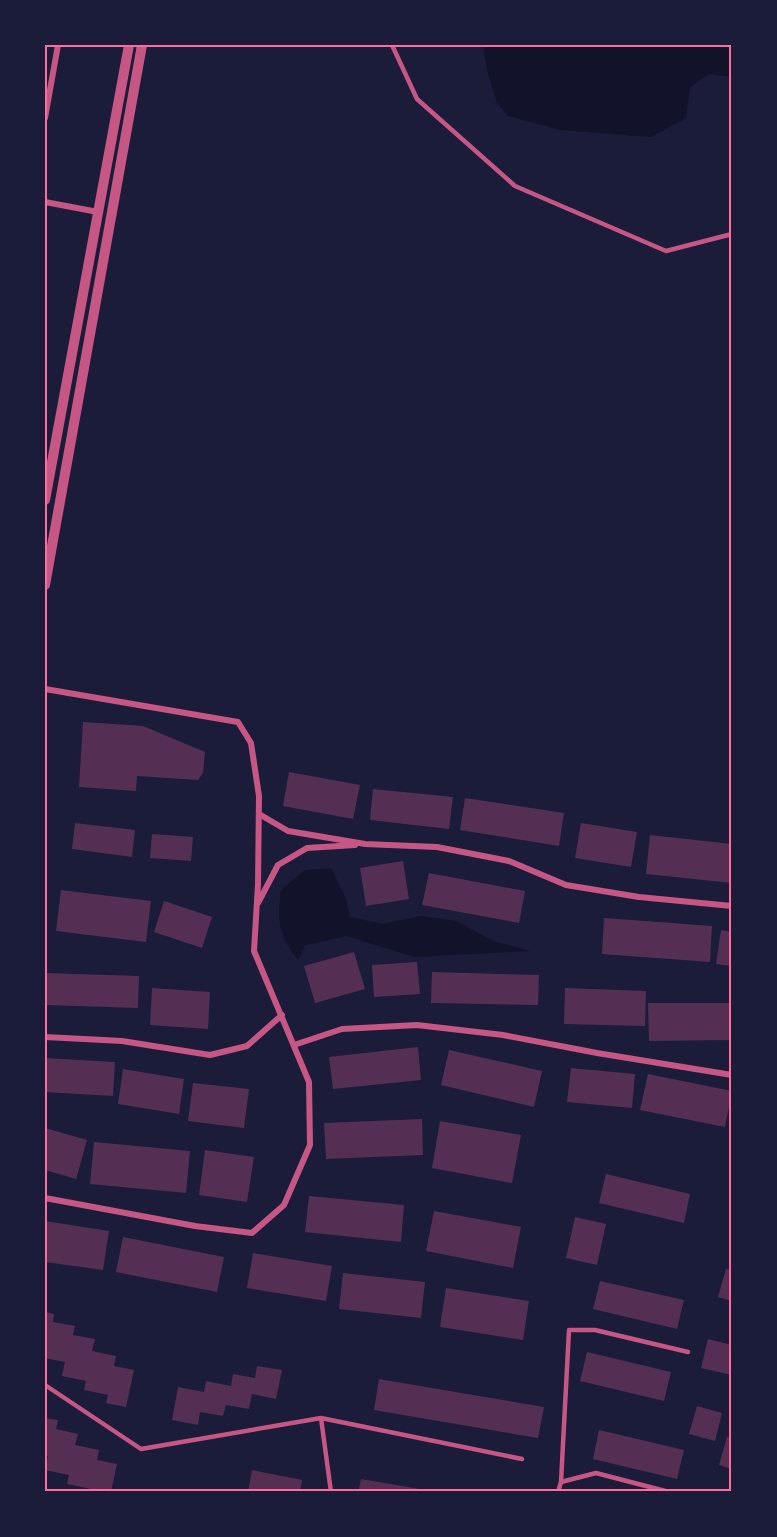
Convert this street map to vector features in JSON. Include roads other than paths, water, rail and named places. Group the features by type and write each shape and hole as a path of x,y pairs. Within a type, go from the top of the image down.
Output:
{"street":[{"path":"45,118 58,45"},
{"path":"45,500 129,45"},
{"path":"45,585 142,45"},
{"path":"45,202 98,212"},
{"path":"45,689 238,723 251,743 259,796 254,951 309,1082 310,1145 284,1205 252,1233 195,1226 45,1198"},
{"path":"259,814 288,831 365,844"},
{"path":"256,906 278,865 307,848 365,844 437,846 509,861 566,885 639,897 732,906"},
{"path":"45,1037 122,1041 210,1055 247,1046 282,1015"},
{"path":"294,1045 342,1029 417,1024 503,1035 629,1059 732,1075"}],"lane":[{"path":"392,45 417,99 515,186 666,251 732,234"},
{"path":"558,1492 561,1482 569,1330 595,1330 688,1352"},
{"path":"45,1384 141,1449 321,1418 522,1459"},
{"path":"321,1418 331,1492"},
{"path":"561,1482 596,1473 669,1492"}]}
